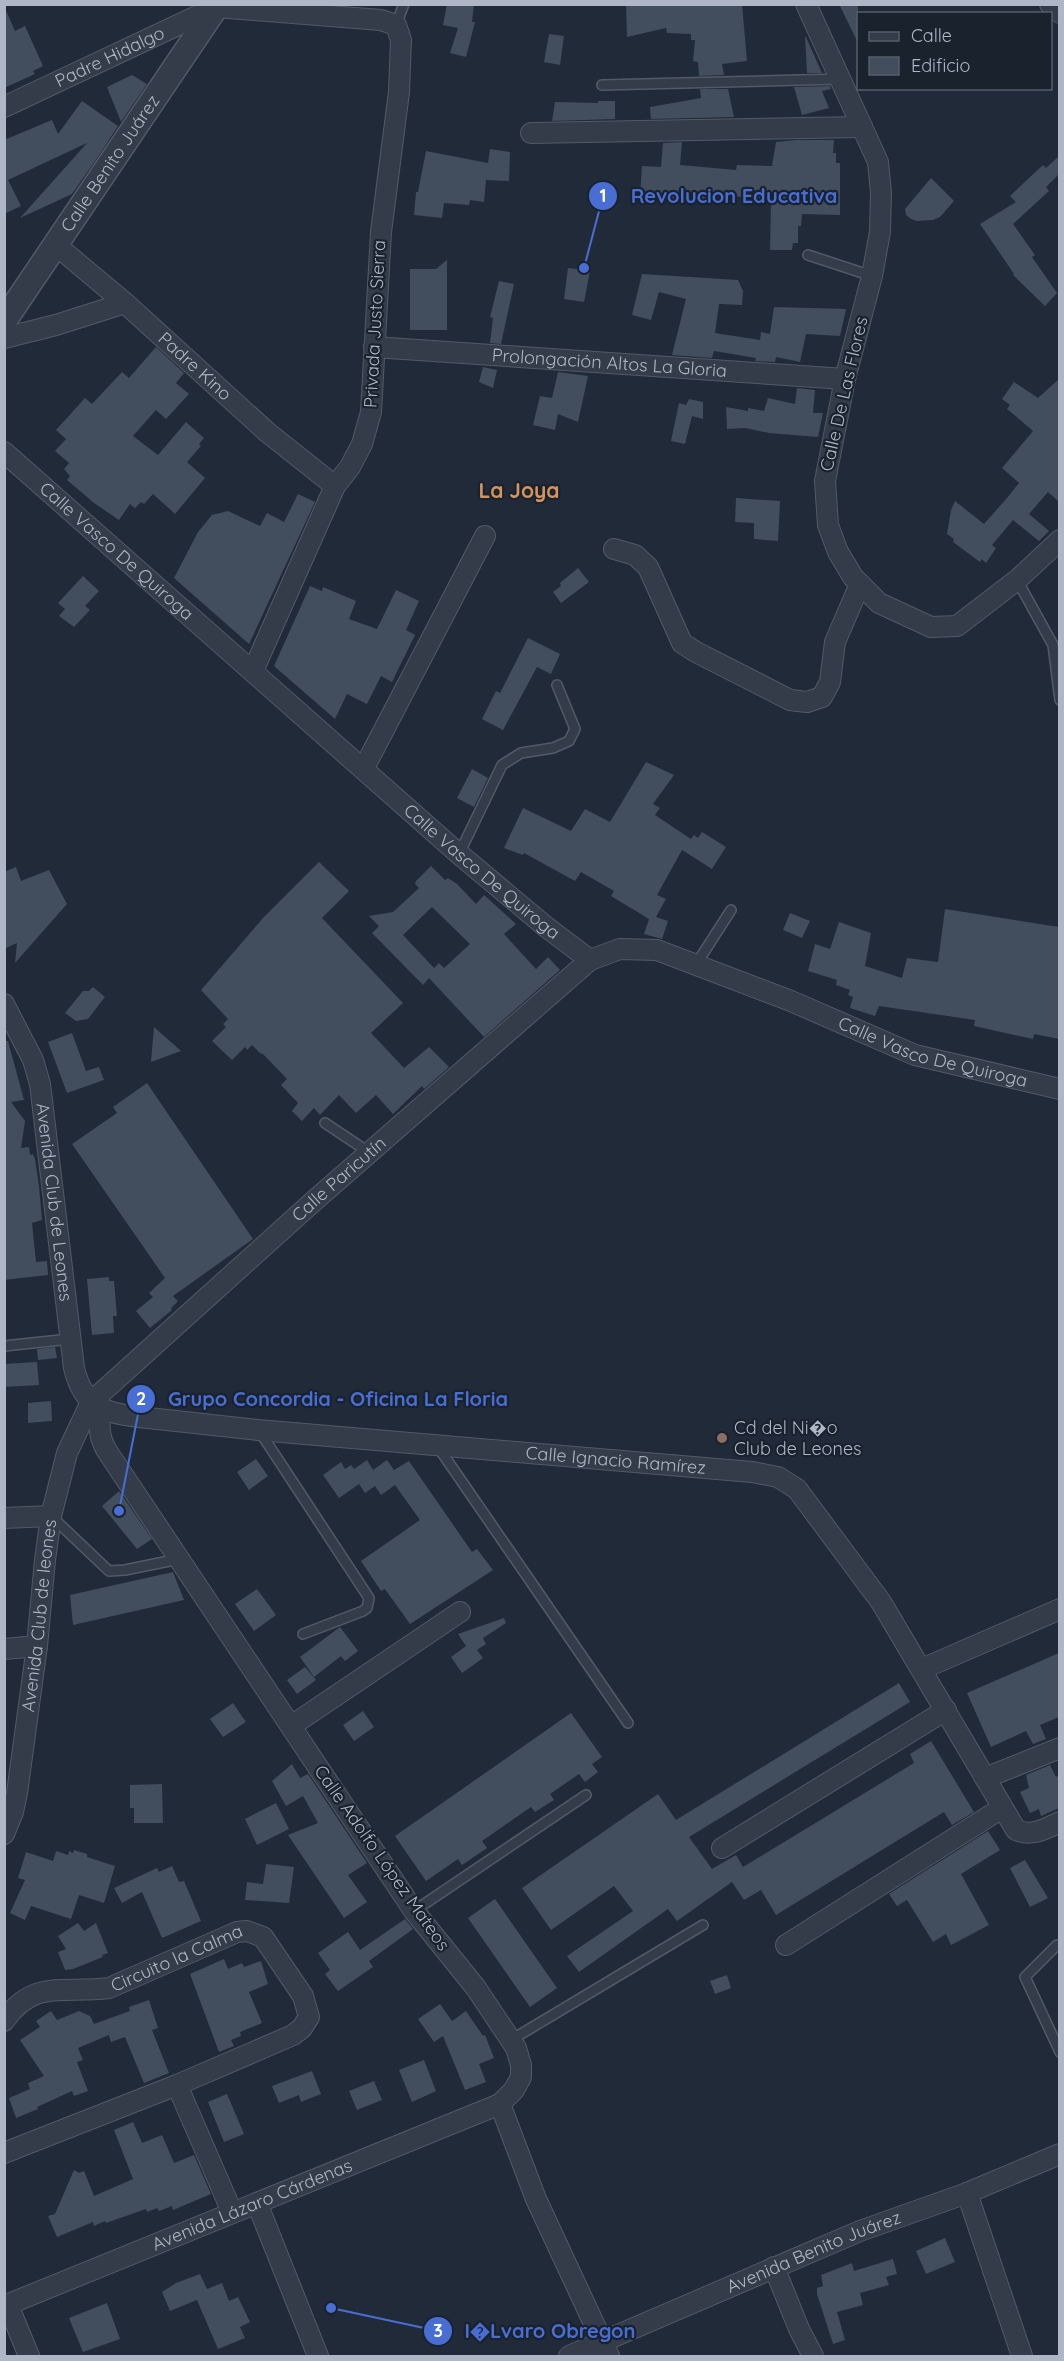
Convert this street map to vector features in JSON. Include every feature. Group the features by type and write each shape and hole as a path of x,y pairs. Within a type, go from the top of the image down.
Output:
{"street":[{"name":"Calle De Las Flores","path":"806,4 878,162 881,194 880,232 872,276 844,379 825,481 828,525 838,552 853,577 879,603 931,627 957,626 1017,580 1059,540"},
{"path":"1050,4 1059,13"},
{"path":"217,6 381,20 396,25"},
{"name":"Padre Hidalgo","path":"4,107 217,6"},
{"name":"Calle Benito Juárez","path":"4,321 57,246 217,6"},
{"name":"Privada Justo Sierra","path":"253,671 335,486 350,467 365,433 371,412 381,232 399,92 401,40 396,25"},
{"path":"531,133 862,127"},
{"name":"Padre Kino","path":"57,246 125,303 267,432 335,486"},
{"path":"4,338 56,325 125,303"},
{"name":"Prolongación Altos La Gloria","path":"374,347 844,379"},
{"name":"Calle Vasco De Quiroga","path":"4,452 459,854 545,926 591,960 620,948 657,950 791,1001 915,1055 1059,1089"},
{"path":"364,768 485,536"},
{"path":"614,549 635,555 648,567 682,643 790,700 807,702 822,697 830,682 835,642 860,584"},
{"name":"Calle Paricutín","path":"96,1406 370,1153 591,960"},
{"name":"Avenida Club de Leones","path":"4,1004 33,1060 40,1084 76,1380 82,1392 96,1406"},
{"name":"Calle Ignacio Ramírez","path":"96,1406 119,1415 258,1430 752,1472 778,1477 797,1489 881,1602 1016,1830 1024,1833 1044,1830 1059,1822"},
{"name":"Avenida Club de leones","path":"4,1834 13,1812 10,1793 37,1646 51,1516 67,1453 96,1406"},
{"name":"Calle Adolfo López Mateos","path":"96,1406 101,1440 179,1560 414,1911 476,1988 516,2048 521,2065 521,2077 514,2090 500,2104"},
{"path":"4,1518 51,1516"},
{"path":"922,1669 1059,1610"},
{"path":"291,1726 460,1612"},
{"path":"4,1649 37,1646"},
{"path":"722,1848 946,1710"},
{"path":"985,1778 1059,1748"},
{"path":"786,1945 1002,1808"},
{"name":"Circuito la Calma","path":"4,2021 24,1999 39,1991 87,1991 109,1988 237,1932 256,1933 263,1937 303,1996 309,2017 302,2028 293,2035 177,2085 4,2153"},
{"path":"177,2085 232,2212"},
{"path":"500,2104 536,2199 606,2349"},
{"name":"Avenida Lázaro Cárdenas","path":"6,2305 500,2104"},
{"name":"Avenida Benito Juárez","path":"569,2356 606,2349 774,2267 860,2231 967,2193 1059,2154"},
{"path":"967,2193 1022,2356"},
{"path":"257,2203 318,2356"},
{"path":"774,2267 799,2329 813,2356"},
{"path":"6,2305 29,2356"}],"lane":[{"path":"396,25 404,4"},
{"path":"602,85 840,78"},
{"path":"808,255 872,276"},
{"path":"1017,580 1053,645 1059,700"},
{"path":"459,854 502,765 521,753 554,748 569,741 575,729 557,685"},
{"path":"695,966 731,910"},
{"path":"325,1123 370,1153"},
{"path":"4,1346 70,1339"},
{"path":"258,1430 369,1598 367,1608 363,1611 303,1634"},
{"path":"437,1445 627,1723"},
{"path":"51,1516 109,1571 179,1560"},
{"path":"414,1911 586,1795"},
{"path":"511,2040 703,1925"},
{"path":"1057,1945 1025,1977 1059,2052"}],"building":[{"path":"447,4 474,4 472,22 475,22 466,57 450,53 458,28 443,25"},
{"path":"626,4 742,4 747,61 722,64 724,75 699,76 698,62 693,61 695,40 691,40 691,34 667,33 666,28 627,37"},
{"path":"839,4 858,4 857,41"},
{"path":"4,6 15,31 25,26 43,66 33,71 35,74 4,88"},
{"path":"549,34 564,36 560,65 544,62"},
{"path":"806,37 822,73 807,73"},
{"path":"132,75 147,84 121,122 107,87"},
{"path":"830,86 831,89 822,91 829,108 802,115 794,87"},
{"path":"700,89 728,89 734,117 651,119 650,107 701,98"},
{"path":"82,101 118,126 100,154 72,194 20,218 87,143 8,180 21,206 4,214 4,140 52,120 58,134"},
{"path":"598,101 615,101 615,119 552,121 555,102 598,103"},
{"path":"834,140 833,153 836,153 836,163 840,163 840,215 802,214 801,226 798,226 798,243 793,243 792,250 770,250 771,199 717,195 716,201 640,197 642,166 661,167 663,143 682,142 680,165 736,170 737,165 772,166 776,142"},
{"path":"490,149 510,152 509,181 486,180 484,202 470,200 469,205 444,203 442,218 414,215 416,192 418,192 426,151 488,163"},
{"path":"1059,156 1059,174 1046,187 1049,191 1013,224 1035,255 1032,257 1057,293 1045,306 1013,275 980,224 1016,202 1010,196 1043,165 1046,168"},
{"path":"931,178 954,201 940,217 933,220 911,219 906,215 905,209"},
{"path":"447,260 447,330 410,330 410,269 436,269"},
{"path":"568,268 590,271 584,302 564,299"},
{"path":"642,274 738,280 743,291 742,305 719,304 715,333 760,340 761,332 770,334 774,307 846,309 840,336 806,334 800,362 776,357 775,362 755,361 756,358 714,351 712,358 672,355 686,299 659,292 651,320 632,315"},
{"path":"499,281 514,284 501,344 490,343 493,318 490,317"},
{"path":"156,347 184,373 176,383 189,394 166,419 156,410 133,436 158,455 186,422 204,438 199,444 201,446 187,462 205,478 175,514 153,494 144,504 141,502 135,508 130,504 119,520 67,480 70,476 64,469 69,463 55,451 66,439 56,430 85,398 92,404 122,372 129,378"},
{"path":"483,367 497,370 493,388 479,382"},
{"path":"558,372 588,376 578,422 558,414 555,430 533,425 540,396 552,398"},
{"path":"1059,379 1059,502 1048,492 1029,514 1049,531 1039,541 1013,520 992,545 996,548 986,563 982,559 980,562 953,542 954,539 947,534 951,510 955,501 984,524 1007,498 1019,483 1002,468 1033,431 1007,409 1010,405 1002,399 1014,382 1038,398"},
{"path":"797,388 815,390 813,413 823,413 818,437 769,433 745,428 727,429 726,407 764,411 768,398 795,404"},
{"path":"689,399 703,402 703,419 692,416 685,444 671,441 679,403 686,405"},
{"path":"298,494 315,502 249,644 174,578 198,532 212,515 228,511 260,526 267,513 284,522"},
{"path":"736,498 780,501 778,541 754,539 754,523 735,522"},
{"path":"578,568 589,582 561,603 553,592"},
{"path":"83,576 99,591 85,606 90,610 74,627 59,616 65,609 58,603"},
{"path":"310,586 322,591 323,587 356,601 349,619 377,629 396,590 419,601 406,630 415,635 392,682 381,676 367,704 347,694 335,719 274,666"},
{"path":"528,638 560,654 551,674 537,667 503,730 482,719 496,691 500,693"},
{"path":"646,762 674,775 653,804 660,808 655,815 691,839 694,835 698,838 702,832 726,847 712,869 682,850 657,895 666,899 656,917 668,921 662,939 644,934 649,919 611,896 614,891 581,872 575,881 524,853 523,855 504,848 523,808 571,831 585,809 610,822"},
{"path":"472,769 488,778 474,807 457,798"},
{"path":"319,862 349,891 322,918 403,1003 371,1033 404,1068 429,1047 449,1067 424,1089 422,1086 393,1114 376,1095 356,1113 339,1095 320,1115 314,1108 302,1121 292,1111 298,1103 281,1085 287,1079 262,1053 252,1045 247,1050 245,1047 232,1060 212,1041 226,1027 223,1024 228,1019 201,990 263,918"},
{"path":"431,866 445,880 448,878 457,884 476,904 484,895 516,924 504,934 536,969 548,957 560,970 484,1037 429,978 423,985 372,933 379,926 369,916 393,912 419,888 415,884","holes":["432,907 470,944 444,968 439,963 434,968 403,935"]},
{"path":"16,867 21,881 49,870 67,904 15,963 17,943 4,949 4,872"},
{"path":"945,909 1059,927 1059,1039 1034,1034 1033,1039 974,1026 975,1020 879,1006 875,1016 850,1008 853,997 848,995 850,990 836,985 837,980 808,971 815,944 830,949 839,922 871,933 865,966 902,978 907,958 938,962"},
{"path":"790,913 810,921 802,938 783,930"},
{"path":"93,987 105,997 88,1019 76,1021 65,1013 83,991 89,991"},
{"path":"154,1027 181,1051 151,1062"},
{"path":"72,1033 86,1071 99,1067 104,1080 67,1093 48,1042"},
{"path":"4,1041 8,1041 24,1100 11,1102 25,1121 21,1148 29,1147 30,1155 33,1154 39,1186 42,1220 32,1223 36,1262 47,1261 48,1275 4,1280"},
{"path":"147,1083 253,1239 173,1296 178,1301 171,1308 172,1310 150,1328 136,1311 153,1297 149,1293 165,1278 72,1144 117,1113 113,1107"},
{"path":"109,1277 109,1281 114,1281 117,1316 113,1316 114,1333 92,1335 87,1279"},
{"path":"55,1347 57,1358 38,1360 37,1349"},
{"path":"37,1362 39,1385 4,1387 4,1364"},
{"path":"51,1401 52,1421 28,1423 28,1403"},
{"path":"256,1459 268,1476 249,1490 237,1472"},
{"path":"367,1460 373,1470 387,1460 394,1470 409,1461 472,1552 477,1549 493,1570 410,1624 385,1589 381,1591 361,1561 420,1520 395,1485 381,1495 375,1486 365,1493 359,1484 339,1498 323,1475 341,1462 345,1469 351,1465 354,1469"},
{"path":"119,1491 152,1539 137,1549 102,1506"},
{"path":"173,1572 184,1600 73,1625 70,1595"},
{"path":"257,1589 276,1615 254,1631 235,1604"},
{"path":"504,1618 506,1623 483,1638 486,1644 477,1650 483,1658 462,1673 451,1657 466,1646 458,1634"},
{"path":"340,1627 358,1651 345,1661 341,1656 314,1677 300,1657"},
{"path":"1059,1653 1059,1717 1040,1725 1046,1739 1033,1744 1026,1731 991,1747 967,1693"},
{"path":"305,1667 316,1680 297,1694 287,1680"},
{"path":"899,1683 910,1702 689,1837 712,1869 736,1855 743,1867 914,1763 910,1754 931,1741 974,1812 952,1825 944,1812 776,1915 761,1890 744,1900 732,1882 677,1921 668,1909 579,1972 567,1956 633,1911 614,1886 551,1930 522,1888 658,1794 676,1820"},
{"path":"233,1703 246,1722 223,1737 210,1719"},
{"path":"363,1711 374,1727 354,1741 343,1725"},
{"path":"571,1713 602,1757 592,1764 598,1772 585,1782 579,1774 550,1794 554,1800 535,1812 531,1807 482,1841 487,1848 462,1865 458,1859 426,1881 395,1836"},
{"path":"292,1764 300,1778 308,1774 367,1863 348,1875 367,1902 344,1918 288,1835 318,1823 303,1796 286,1806 272,1781"},
{"path":"1050,1765 1056,1777 1059,1775 1059,1808 1041,1816 1039,1809 1030,1813 1020,1792 1029,1788 1026,1775"},
{"path":"162,1784 163,1823 134,1823 134,1808 130,1808 130,1785"},
{"path":"276,1803 289,1829 257,1845 245,1819"},
{"path":"988,1831 1000,1850 961,1874 989,1925 951,1945 946,1934 933,1942 907,1900 897,1906 889,1894"},
{"path":"74,1850 115,1866 104,1903 79,1895 71,1919 31,1906 25,1920 10,1913 25,1880 18,1878 26,1852 53,1861 56,1851 68,1855 69,1851 73,1853"},
{"path":"1025,1860 1048,1898 1030,1907 1010,1868"},
{"path":"266,1864 294,1867 289,1903 245,1900 247,1882 263,1884"},
{"path":"172,1866 179,1882 184,1881 201,1921 162,1938 142,1892 122,1903 114,1888 157,1868 159,1872"},
{"path":"495,1899 557,1988 530,2007 468,1918"},
{"path":"405,1919 413,1929 369,1961 373,1967 338,1991 325,1974 330,1970 318,1953 348,1932 360,1950"},
{"path":"78,1923 84,1931 96,1923 108,1953 73,1969 65,1970 58,1952 66,1949 58,1936"},
{"path":"224,1959 228,1969 242,1963 244,1967 261,1961 268,1984 249,1992 262,2023 240,2032 241,2036 231,2040 234,2046 219,2052 190,1974"},
{"path":"727,1975 731,1988 715,1994 710,1981"},
{"path":"149,2000 158,2028 152,2030 169,2073 144,2083 125,2037 111,2042 109,2035 78,2048 83,2060 77,2062 88,2091 74,2096 72,2091 16,2118 9,2098 30,2089 28,2083 44,2076 20,2040 40,2027 36,2021 51,2011 57,2020 79,2011 90,2016 94,2024 130,2011 129,2007"},
{"path":"440,2004 452,2021 466,2011 483,2036 485,2035 494,2058 479,2064 486,2082 465,2090 443,2036 434,2042 418,2019"},
{"path":"424,2060 436,2091 412,2102 399,2070"},
{"path":"312,2071 321,2094 301,2102 299,2095 279,2103 272,2086"},
{"path":"374,2081 382,2100 357,2110 349,2091"},
{"path":"227,2094 244,2134 224,2142 208,2102"},
{"path":"133,2122 142,2143 162,2135 174,2163 194,2155 211,2194 173,2210 172,2206 159,2211 157,2208 147,2212 146,2209 94,2226 93,2222 57,2237 48,2216 55,2214 74,2170 79,2173 84,2171 94,2196 133,2179 114,2130"},
{"path":"945,2238 955,2262 926,2274 916,2251"},
{"path":"893,2259 897,2274 886,2277 889,2285 860,2293 863,2305 837,2312 845,2340 833,2344 817,2294 817,2288 823,2286 821,2275 852,2263 854,2271"},
{"path":"200,2274 207,2289 222,2283 229,2301 238,2297 250,2322 240,2327 245,2338 218,2349 197,2300 170,2311 162,2292 176,2283"},
{"path":"107,2303 120,2339 83,2352 69,2318"}],"place":[{"name":"Revolucion Educativa","path":"584,268"},
{"name":"Cd del Ni�o Club de Leones","path":"722,1438"},
{"name":"Grupo Concordia - Oficina La Floria","path":"119,1511"},
{"name":"I�Lvaro Obregon","path":"331,2308"}],"district":[{"name":"La Joya","path":"519,491"}]}
